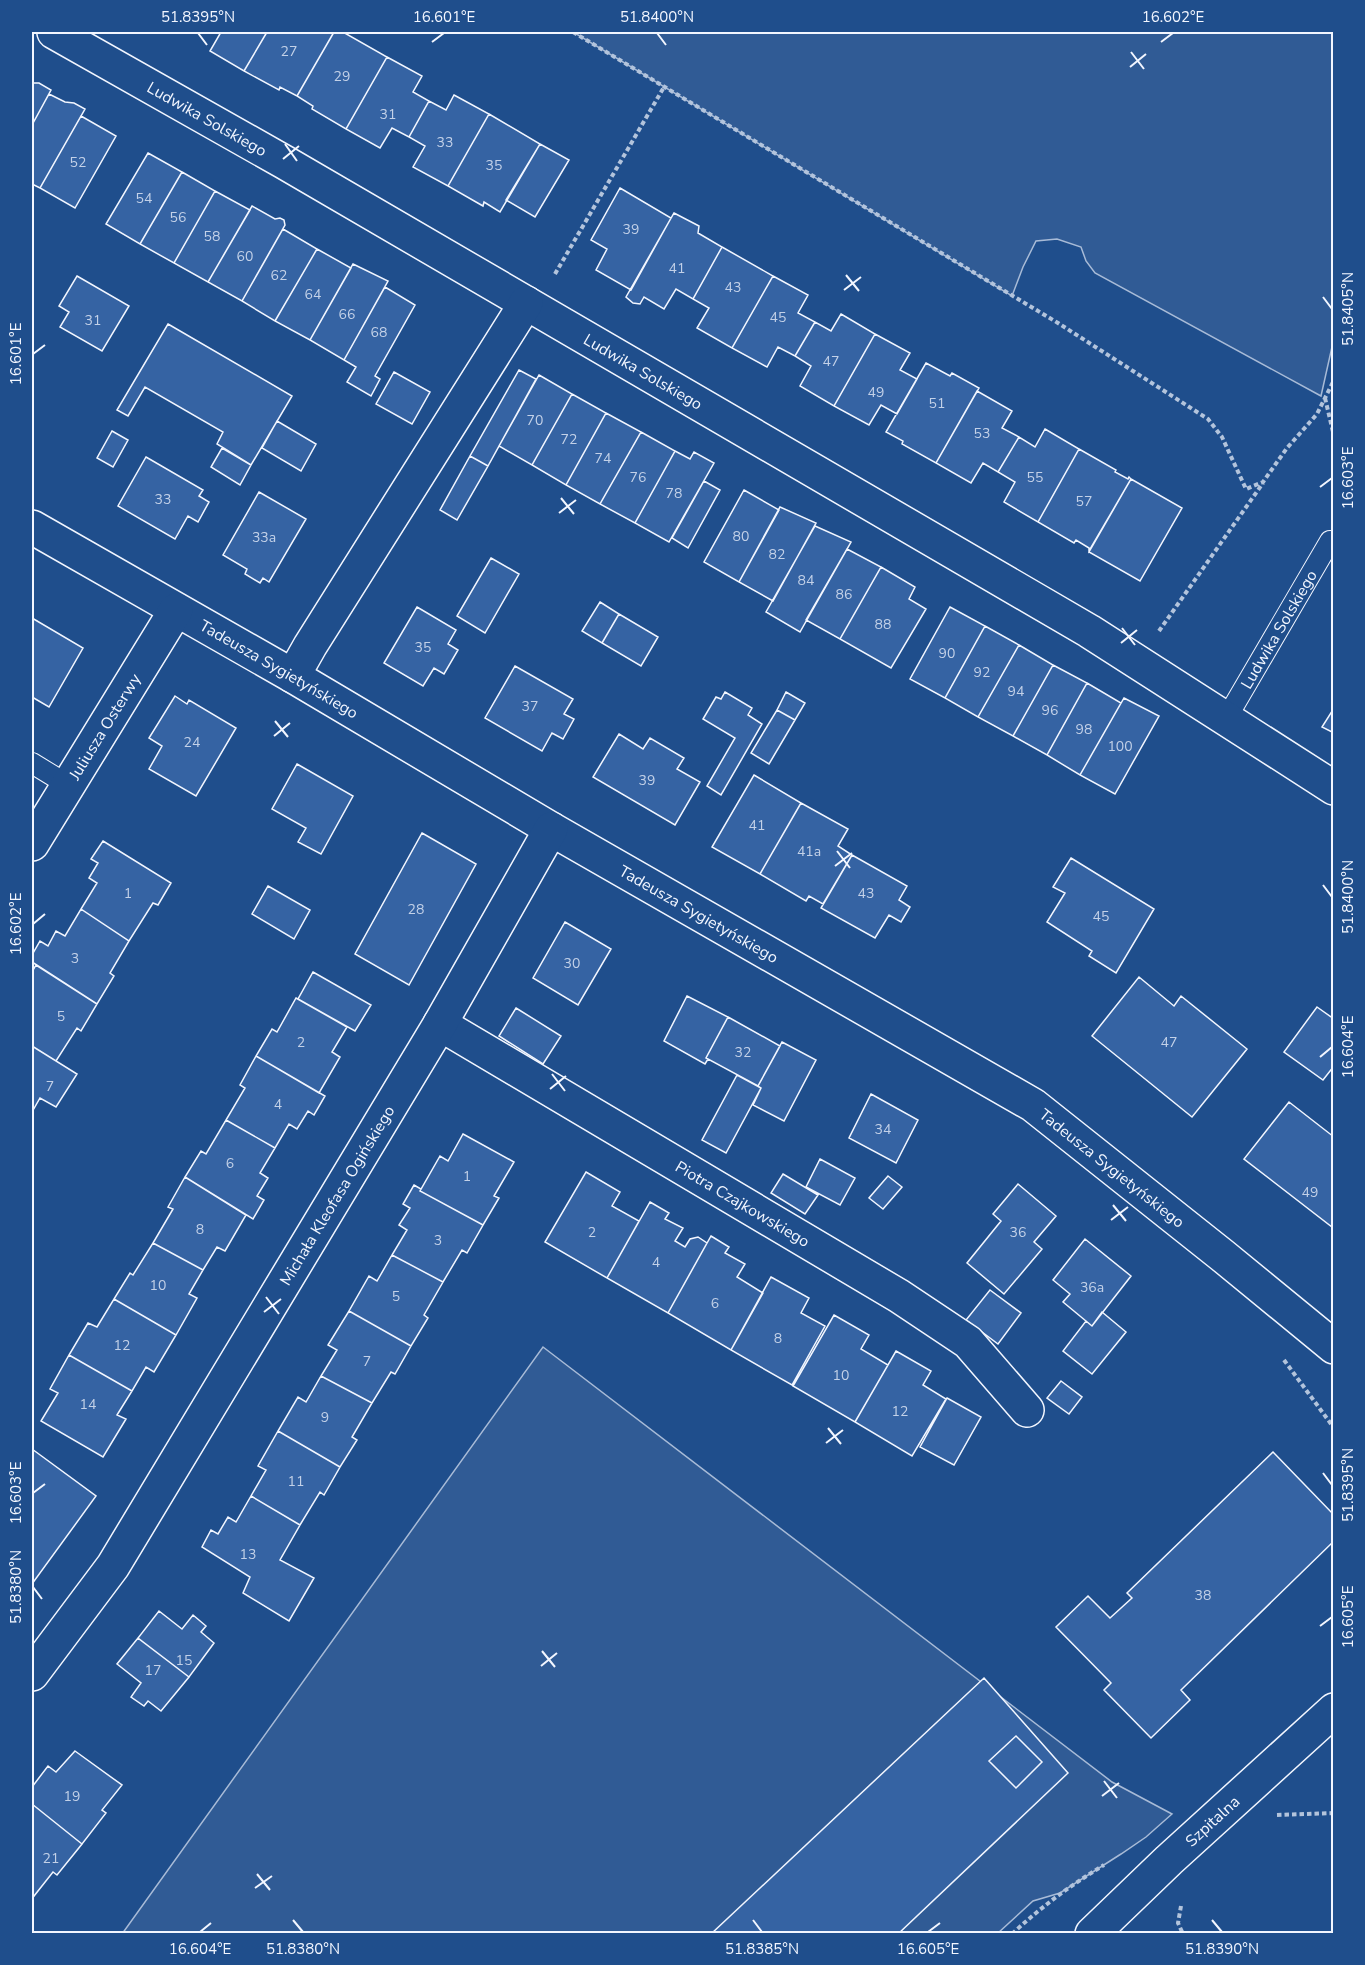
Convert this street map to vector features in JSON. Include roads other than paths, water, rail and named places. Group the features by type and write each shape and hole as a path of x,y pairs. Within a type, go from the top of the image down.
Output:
{"street":[{"name":"Ludwika Solskiego","path":"54,32 294,168 1079,625 1334,788"},
{"path":"293,676 316,636 531,306"},
{"name":"Tadeusza Sygietyńskiego","path":"32,527 293,676 551,829 1033,1105 1334,1347"},
{"name":"Juliusza Osterwy","path":"32,844 176,610"},
{"name":"Michała Kleofasa Ogińskiego","path":"32,1674 119,1556 440,1024 551,829"},
{"name":"Piotra Czajkowskiego","path":"440,1024 899,1296 968,1342 1027,1410"},
{"name":"Szpitalna","path":"1092,1934 1168,1860 1334,1710"}],"lane":[{"name":"Ludwika Solskiego","path":"1226,719 1330,542"},
{"path":"32,763 68,785"}]}
